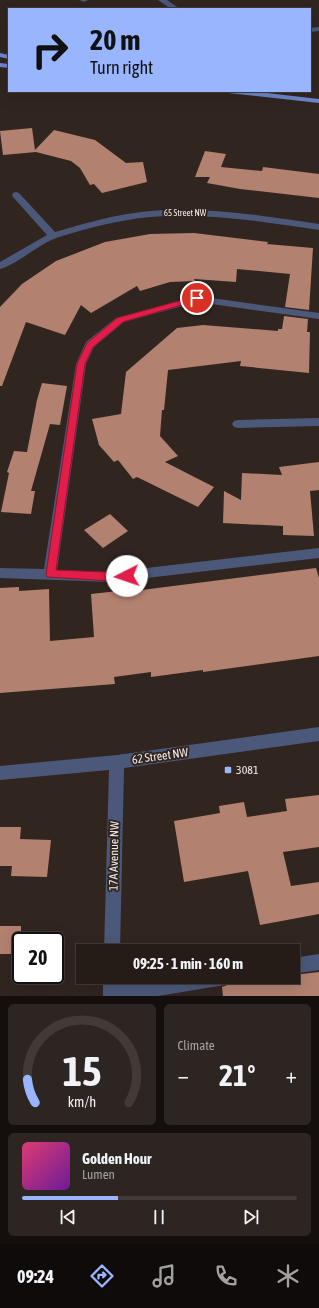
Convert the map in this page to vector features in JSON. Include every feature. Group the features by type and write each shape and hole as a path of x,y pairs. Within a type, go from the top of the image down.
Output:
{"main road":[{"path":"237,92 319,101"}],"street":[{"path":"162,0 174,8"},
{"path":"16,196 52,236"},
{"name":"65 Street NW","path":"0,266 52,236 112,219 165,213 218,214 319,227"},
{"path":"50,574 81,364 90,345 120,320 197,298 319,316"},
{"path":"238,424 319,422"},
{"path":"0,573 112,577 319,553"},
{"name":"62 Street NW","path":"0,774 117,762 319,734"},
{"name":"17A Avenue NW","path":"112,944 117,762"},
{"path":"300,965 319,962"},
{"path":"111,984 111,995 181,984"}],"building":[{"path":"32,128 35,150 54,130 95,140 126,163 143,162 147,182 102,193 94,184 90,185 80,168 71,161 36,152 3,155 0,131"},
{"path":"205,151 226,154 221,167 262,171 263,167 319,174 319,198 240,189 207,183 210,177 195,177"},
{"path":"194,233 268,242 267,244 313,248 309,310 285,307 290,274 237,269 236,282 194,279 195,281 170,282 140,291 137,286 91,313 81,305 65,335 26,322 2,386 0,386 0,307 22,284 56,261 105,242 150,234"},
{"path":"284,316 308,319 307,332 310,332 309,373 240,366 241,361 168,370 160,436 178,456 165,462 214,487 198,507 137,477 133,479 118,460 114,462 99,445 92,419 121,414 126,372 177,328 203,325 278,331 278,329 282,329"},
{"path":"42,383 67,386 60,425 50,424 31,491 35,491 31,514 1,512 9,473 7,472 14,451 27,452 37,400"},
{"path":"319,462 319,490 310,491 314,536 283,535 283,526 223,523 224,491 241,500 242,473 282,475 279,467"},
{"path":"110,514 128,531 103,548 84,530"},
{"path":"316,568 319,578 319,656 203,672 203,670 151,677 151,672 114,677 115,684 0,693 0,588 19,587 19,591 49,589 50,641 94,637 91,594 118,591 118,593"},
{"path":"319,795 319,847 283,852 291,886 319,882 319,914 260,925 248,871 184,882 174,821 220,813 219,806 244,802 247,817 287,811 285,799"},
{"path":"0,827 21,827 20,839 51,840 47,877 11,876 12,866 0,866"},
{"path":"0,926 21,926 21,932 12,932 12,954 0,954"},
{"path":"319,972 319,996 223,996 222,987 230,984 300,984 300,974"}],"place":[{"name":"3081","path":"228,770"}],"route":[{"path":"127,576 112,577 50,574 81,364 90,345 120,320 197,298"}]}
